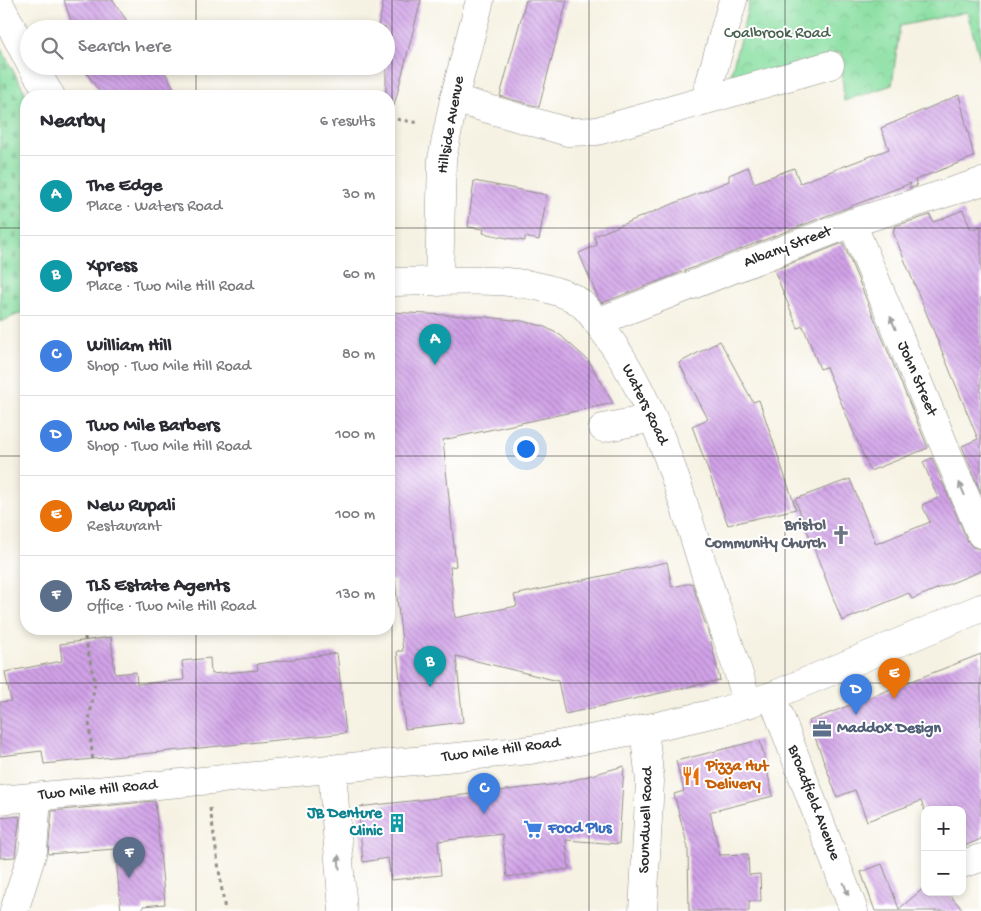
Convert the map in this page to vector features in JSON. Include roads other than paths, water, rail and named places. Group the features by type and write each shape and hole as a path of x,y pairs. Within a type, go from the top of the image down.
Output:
{"street":[{"name":"Hillside Avenue","path":"439,282 442,159 454,100 480,0"},
{"path":"705,100 733,0"},
{"path":"0,4 20,43"},
{"path":"454,100 568,132 597,131 830,65"},
{"path":"38,75 47,90"},
{"name":"Albany Street","path":"597,322 852,223 981,182"},
{"name":"John Street","path":"852,223 981,534"},
{"name":"Waters Road","path":"395,282 506,282 549,288 574,298 587,308 635,380 653,418 760,700"},
{"path":"603,428 653,418"},
{"name":"Two Mile Hill Road","path":"0,800 530,750 644,729 760,700 981,608"},
{"name":"Broadfield Avenue","path":"760,700 854,911"},
{"name":"Soundwell Road","path":"643,911 650,781 644,729"},
{"path":"332,769 343,911"},
{"path":"14,911 33,850 37,797"},
{"path":"966,863 981,858"}],"place":[{"name":"The Edge","path":"435,365"},
{"name":"Bristol Community Church","path":"841,535"},
{"name":"Xpress","path":"430,687"},
{"name":"New Rupali","path":"894,699"},
{"name":"Two Mile Barbers","path":"856,715"},
{"name":"Maddox Design","path":"822,729"},
{"name":"Pizza Hut Delivery","path":"691,776"},
{"name":"William Hill","path":"484,814"},
{"name":"JB Denture Clinic","path":"397,823"},
{"name":"Food Plus","path":"533,829"},
{"name":"TLS Estate Agents","path":"129,878"}],"park label":[{"name":"Coalbrook Road","path":"777,34"}]}
